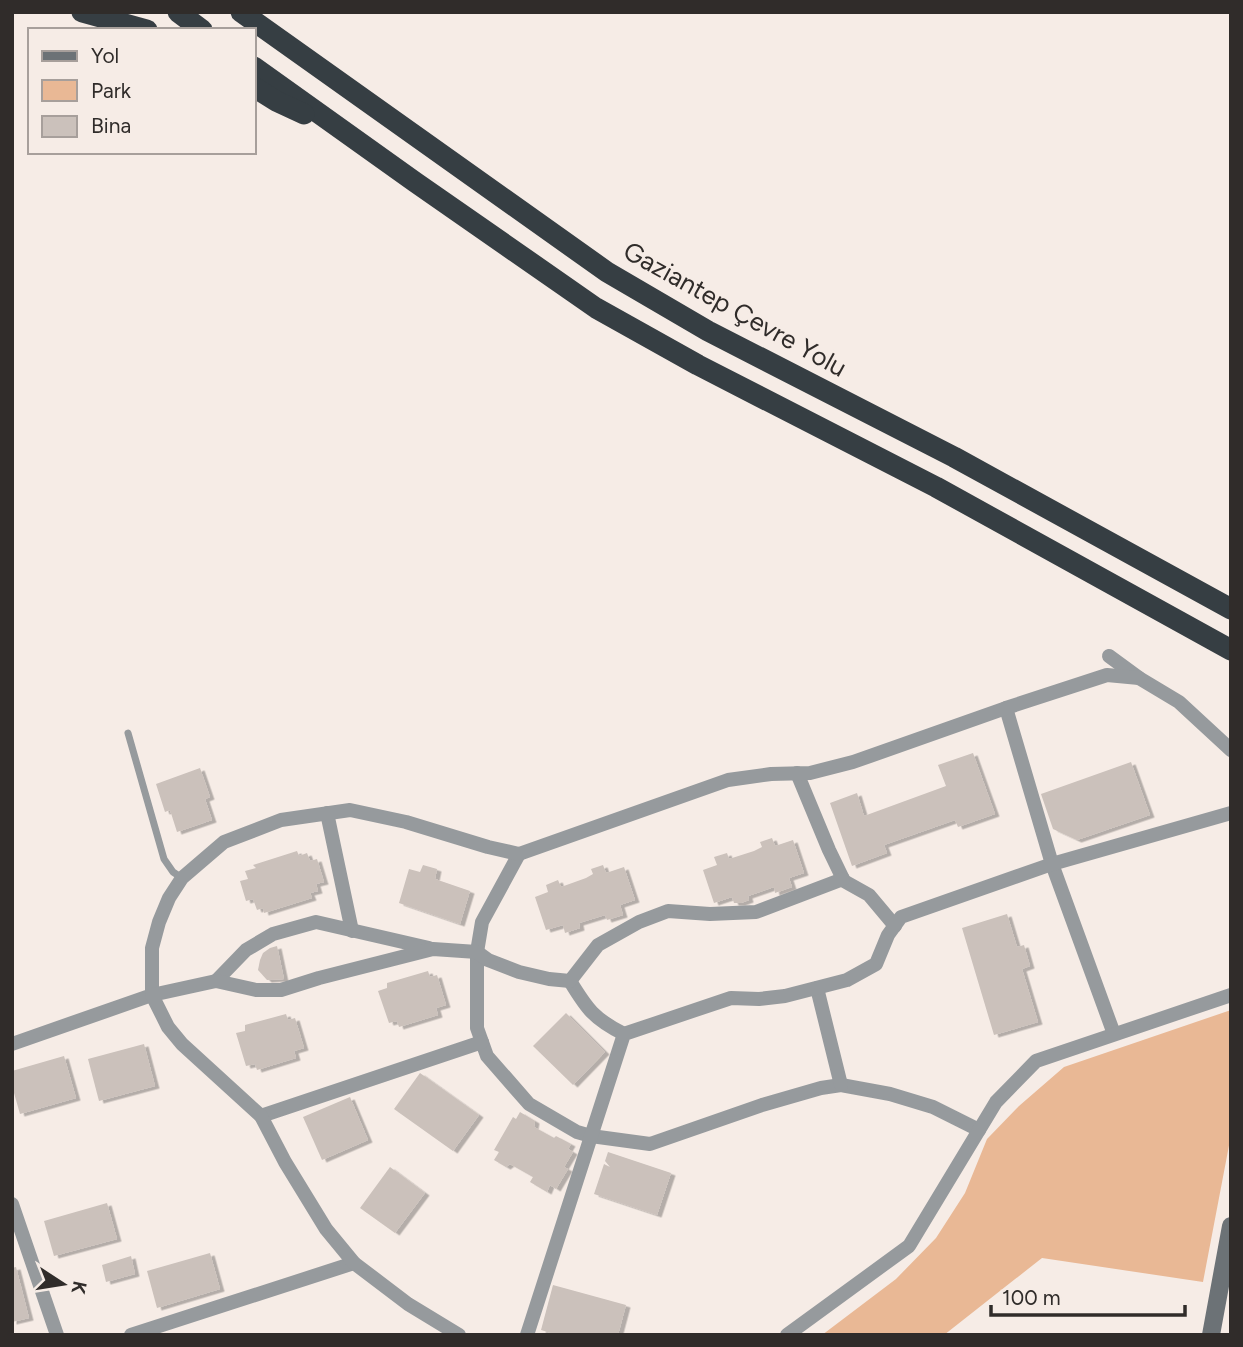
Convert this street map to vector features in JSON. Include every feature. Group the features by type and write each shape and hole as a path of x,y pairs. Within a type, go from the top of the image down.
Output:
{"highway":[{"path":"82,12 140,28"},
{"path":"178,12 199,28"},
{"name":"Gaziantep Çevre Yolu","path":"241,12 607,272 708,331 954,457 1231,609"},
{"path":"256,68 596,308 698,365 936,487 1231,650"},
{"path":"256,88 276,102 344,130"}],"street":[{"path":"1109,656 1179,702 1231,750"},
{"path":"459,1335 408,1304 354,1263 326,1229 285,1162 261,1115 182,1044 168,1027 152,995 152,948 169,898 182,878 224,842 281,820 350,810 406,822 519,854 728,780 771,774 810,773 853,762 1107,675 1139,678"},
{"path":"1006,708 1052,864 1114,1034"},
{"path":"797,773 843,879 869,895 895,926"},
{"path":"327,813 352,931"},
{"path":"570,981 600,1022 624,1034 730,998 759,999 817,988 847,980 876,964 901,917 1052,864 1231,813"},
{"path":"519,854 482,922 477,952 477,1028 487,1056 528,1104 577,1132 650,1144 762,1105 821,1088 842,1085 890,1094 933,1107 979,1130"},
{"path":"570,981 598,946 639,922 668,911 709,914 755,912 843,879"},
{"path":"216,981 246,950 273,934 316,922 433,949 477,952 488,960 519,972 570,981"},
{"path":"12,1044 152,995 216,981 256,990 281,990 433,949"},
{"path":"817,988 842,1085"},
{"path":"787,1335 909,1246 996,1102 1036,1061 1231,995"},
{"path":"527,1335 624,1034"},
{"path":"261,1115 482,1042"},
{"path":"12,1204 57,1335"},
{"path":"1211,1335 1231,1226"},
{"path":"131,1335 354,1263"}],"lane":[{"path":"128,733 164,859 173,872 182,878"}],"green space":[{"path":"1231,1010 1231,1135 1203,1282 1042,1258 944,1335 822,1335 896,1279 936,1238 965,1193 987,1139 1019,1106 1064,1067"}],"building":[{"path":"973,753 995,814 958,827 955,820 884,845 887,853 852,866 830,803 857,793 864,816 946,786 938,765"},
{"path":"1131,762 1150,815 1077,840 1053,829 1041,794"},
{"path":"200,768 210,797 205,799 212,820 177,832 170,810 165,812 156,784"},
{"path":"772,838 775,846 793,840 804,873 789,878 792,887 775,893 774,887 748,896 749,900 741,903 734,903 732,897 714,903 703,870 717,865 714,857 727,853 729,859 754,851 762,847 760,842"},
{"path":"297,851 299,856 307,853 310,861 317,859 324,882 316,884 318,891 310,893 312,898 264,913 263,908 257,910 253,899 246,901 240,881 248,879 245,871 256,868 253,865"},
{"path":"423,865 437,869 435,879 470,891 460,924 399,903 409,869 420,872"},
{"path":"603,865 606,873 624,867 635,900 620,905 623,915 607,920 605,915 579,923 580,928 565,933 563,925 546,930 535,897 548,892 546,885 558,880 561,887 586,878 593,874 591,869"},
{"path":"1007,914 1017,947 1024,945 1030,966 1022,969 1038,1022 994,1035 962,928"},
{"path":"277,946 284,979 267,980 258,970 260,960 263,953"},
{"path":"428,971 430,977 437,975 446,1005 436,1008 438,1015 399,1027 397,1021 389,1023 378,991 387,988 387,983"},
{"path":"566,1013 605,1052 573,1085 533,1046"},
{"path":"286,1014 288,1020 295,1018 304,1048 294,1051 296,1058 257,1070 255,1064 246,1066 236,1033 245,1031 245,1025"},
{"path":"144,1044 155,1086 99,1101 88,1059"},
{"path":"64,1056 76,1098 20,1114 12,1086 12,1071"},
{"path":"420,1073 479,1115 453,1151 394,1109"},
{"path":"350,1097 368,1140 322,1160 303,1117"},
{"path":"520,1112 535,1121 534,1127 571,1144 568,1149 573,1152 564,1167 568,1169 556,1189 550,1185 547,1192 530,1182 533,1177 510,1164 506,1167 494,1160 499,1152 494,1150 513,1117 516,1119"},
{"path":"608,1152 671,1173 657,1215 594,1194 604,1164 610,1167 605,1161"},
{"path":"390,1167 425,1193 395,1233 360,1208"},
{"path":"107,1203 117,1239 54,1256 44,1221"},
{"path":"210,1253 220,1289 157,1308 147,1271"},
{"path":"131,1256 135,1274 106,1282 102,1265"},
{"path":"16,1267 29,1318 12,1322 12,1268"},
{"path":"553,1285 626,1305 618,1335 558,1335 541,1330"}]}
